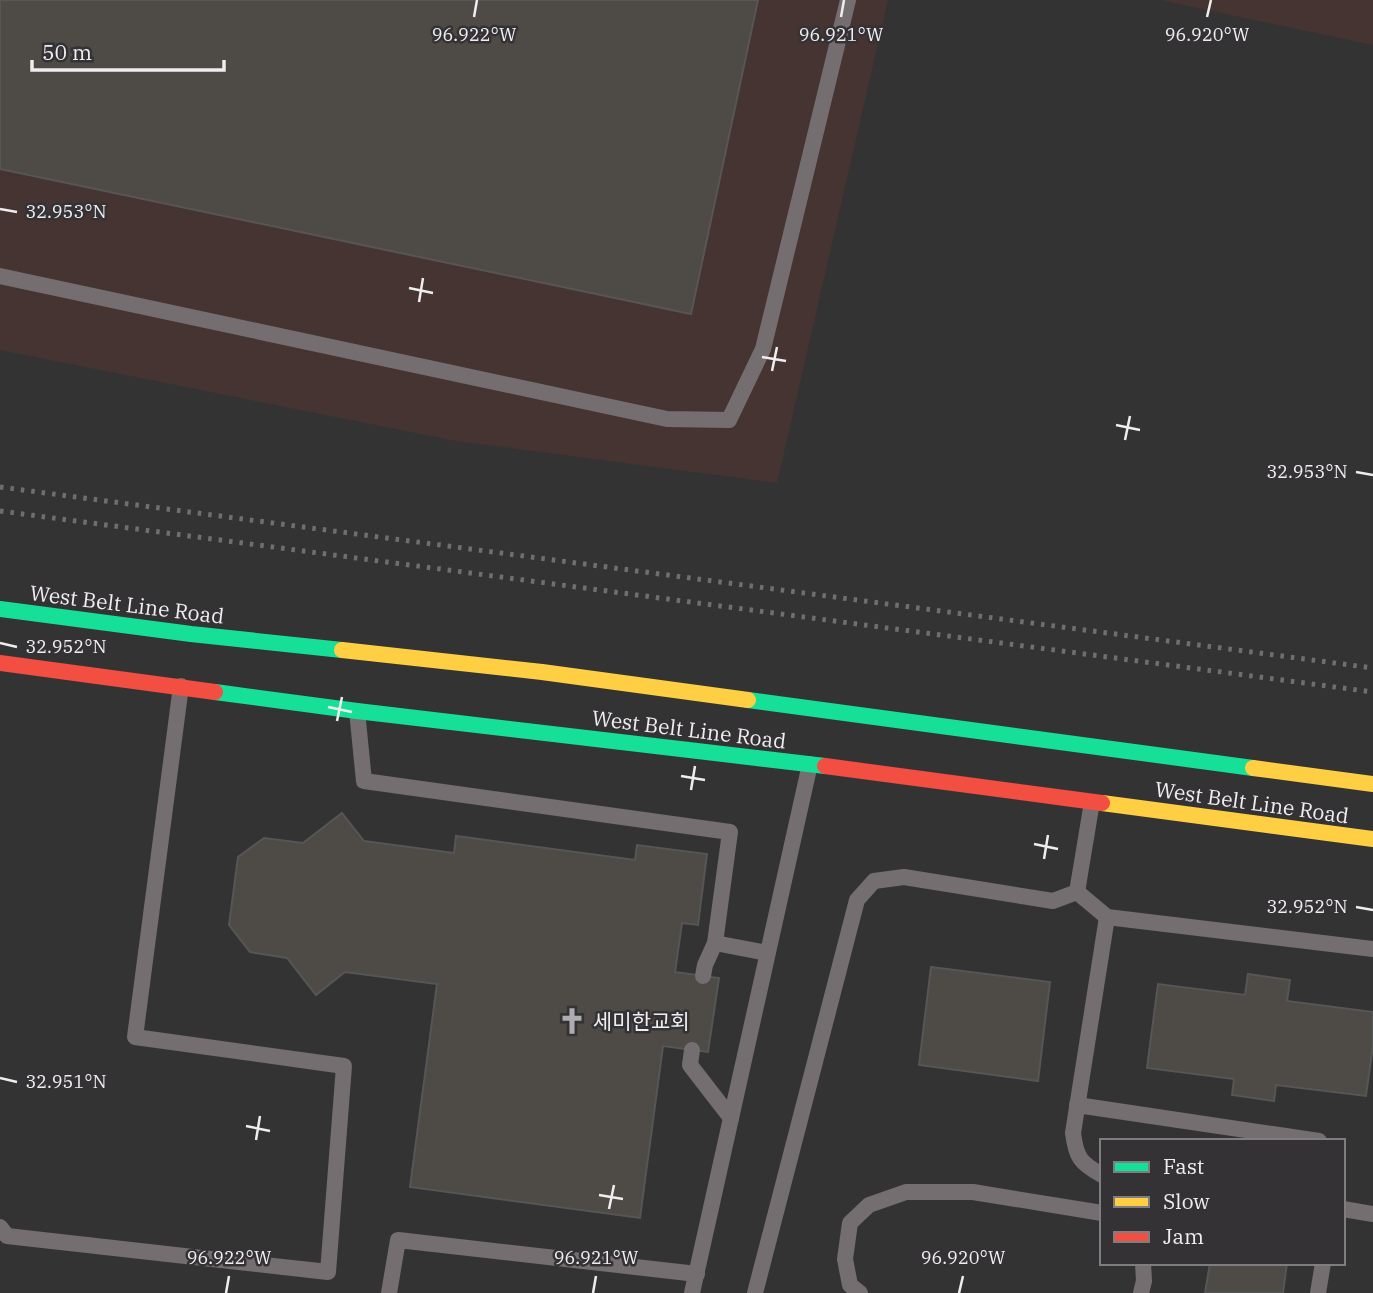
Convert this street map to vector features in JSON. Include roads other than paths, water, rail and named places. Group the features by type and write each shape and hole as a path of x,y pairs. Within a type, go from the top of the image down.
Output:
{"main road":[{"name":"West Belt Line Road","path":"0,609 190,640 542,672 817,717 1373,784"},
{"name":"West Belt Line Road","path":"0,663 183,680 357,712 811,757 1092,802 1373,839"}],"lane":[{"path":"0,276 667,419 729,420 763,349 848,0"},
{"path":"0,1227 7,1236 328,1272 344,1066 135,1037 183,680"},
{"path":"357,712 364,782 730,832 715,943 703,976"},
{"path":"692,1293 811,757"},
{"path":"1077,892 1092,802"},
{"path":"755,1293 857,900 874,881 904,877 1053,901 1077,892"},
{"path":"1077,892 1107,917 1373,949"},
{"path":"1100,1174 1085,1166 1075,1151 1073,1133 1107,917"},
{"path":"715,943 767,953"},
{"path":"692,1050 690,1065 731,1118"},
{"path":"1077,1105 1306,1139"},
{"path":"860,1293 850,1285 845,1259 850,1223 869,1205 906,1192 974,1192 1100,1213"},
{"path":"1345,1209 1373,1213"},
{"path":"389,1293 398,1240 697,1274"},
{"path":"1141,1293 1143,1265"},
{"path":"1318,1293 1323,1265"}],"railway":[{"path":"0,487 1373,668"},
{"path":"0,511 1373,692"}],"place":[{"name":"세미한교회","path":"572,1021"}]}
